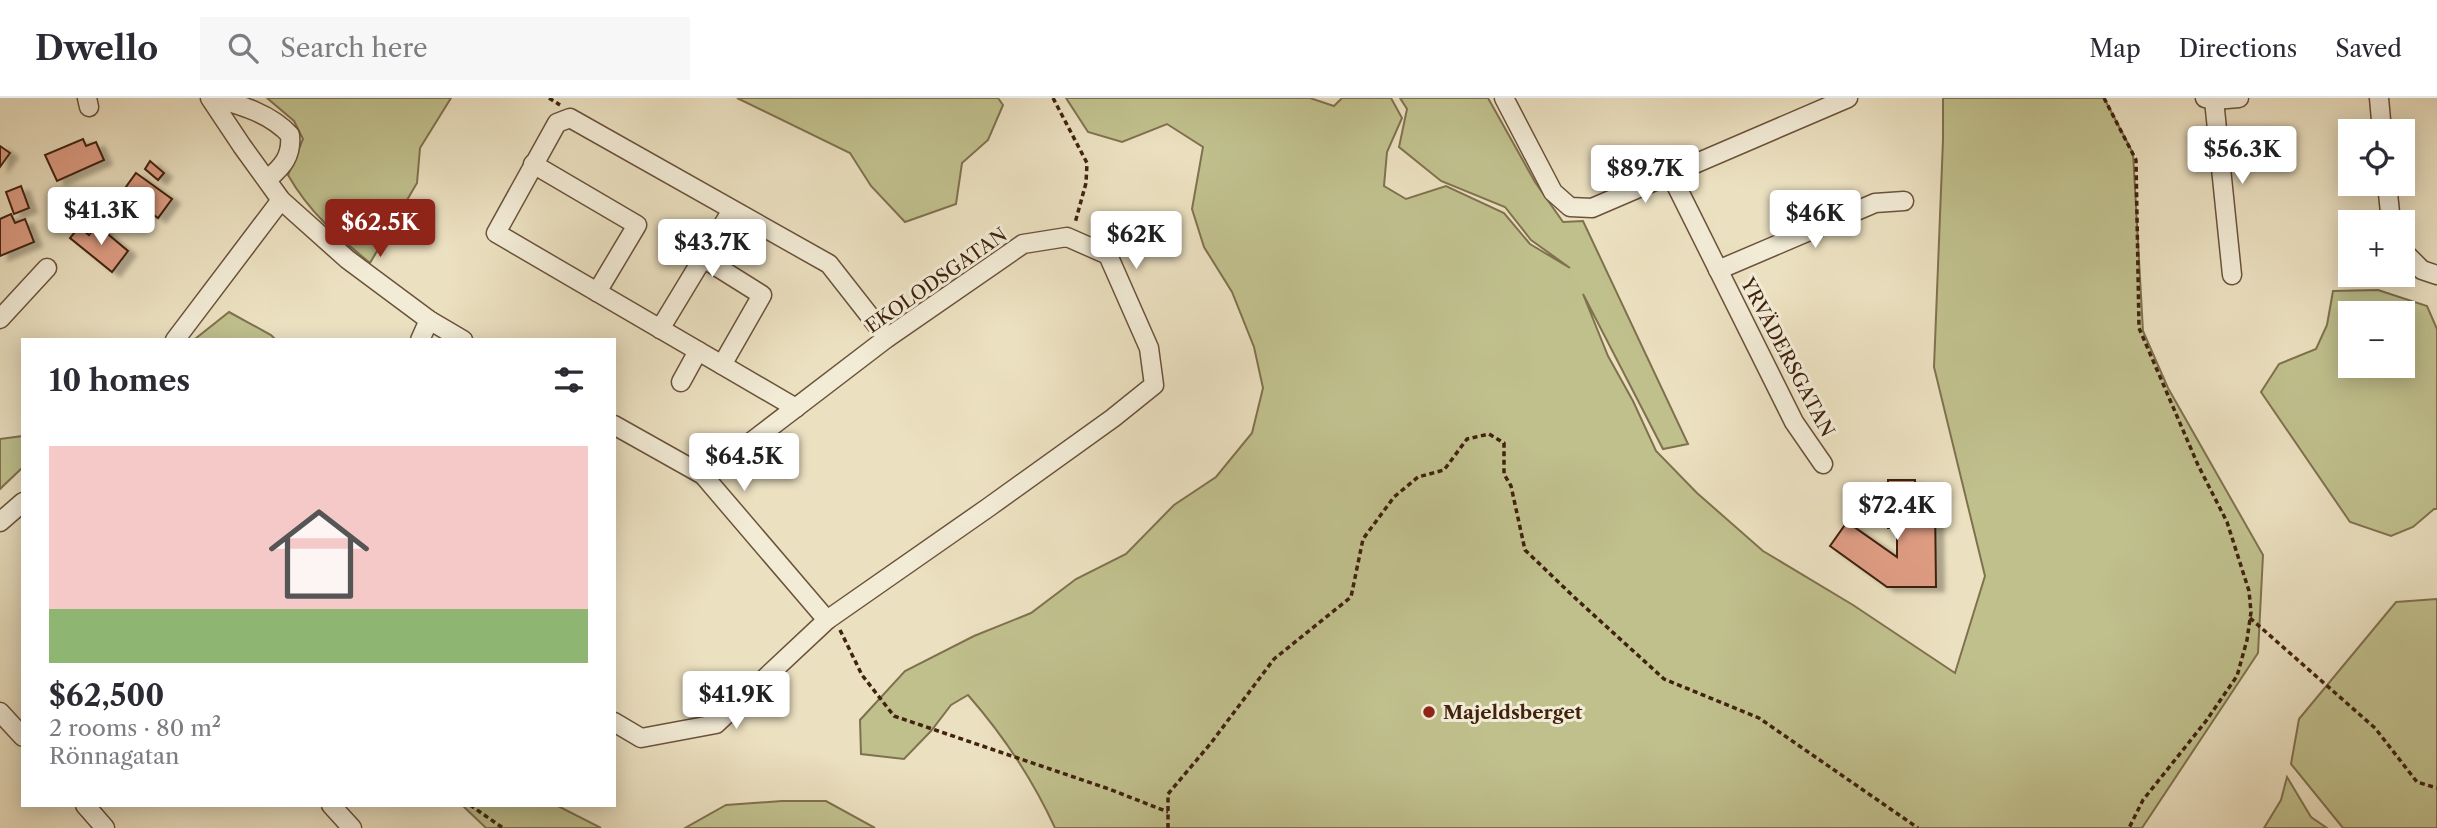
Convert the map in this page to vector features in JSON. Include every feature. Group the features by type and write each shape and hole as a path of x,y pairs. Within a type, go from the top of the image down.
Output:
{"street":[{"path":"213,98 238,104 275,121 290,135 292,149 283,165 268,179"},
{"path":"213,98 242,146 281,200 347,259 429,320 460,338"},
{"path":"1504,98 1553,192 1570,207 1592,208 1848,98"},
{"path":"2232,275 2209,99 2239,98"},
{"path":"2379,98 2381,119"},
{"path":"796,408 496,233 557,123 570,118 829,264 887,338"},
{"path":"533,164 636,225 597,292"},
{"name":"YRVÄDERSGATAN","path":"1670,173 1794,422 1823,464"},
{"path":"177,338 281,200"},
{"name":"YRVÄDERSGATAN","path":"1718,270 1875,203 1904,201"},
{"path":"660,329 732,210"},
{"name":"EKOLODSGATAN","path":"703,475 751,442 887,338 1023,244 1067,237 1108,255 1149,348 1154,385 1045,467 830,617"},
{"path":"703,258 762,295 722,365"},
{"path":"2415,263 2422,270 2437,275"},
{"path":"0,320 47,268"},
{"path":"421,338 429,320"},
{"path":"681,382 698,351"},
{"path":"616,426 703,475 830,617 716,724 641,738 616,723"},
{"path":"0,522 21,504"},
{"path":"0,712 21,735"},
{"path":"87,807 106,828"},
{"path":"333,807 352,828"}],"path":[{"path":"1053,98 1087,163 1086,183 1070,239"},
{"path":"2104,98 2136,160 2139,328 2198,466 2227,522 2249,591 2250,618 2248,640 2237,676 2206,721 2143,800 2129,828"},
{"path":"1168,828 1168,794 1211,743 1273,659 1351,597 1363,539 1394,497 1418,477 1444,470 1467,439 1489,434 1504,443 1504,474 1511,486 1525,551 1574,597 1664,679 1759,719 1917,828"},
{"path":"830,617 862,675 894,716 1109,789 1168,812"},
{"path":"2250,618 2375,728 2417,782 2437,788"},
{"path":"473,807 503,828"}],"green space":[{"path":"267,98 451,98 420,148 417,183 370,263 325,223 296,188 288,175 303,139 294,121"},
{"path":"737,98 998,98 1003,105 988,140 962,163 956,204 905,222 871,186 850,153"},
{"path":"1066,98 1310,98 1334,106 1342,98 1391,98 1402,118 1387,152 1384,186 1406,199 1446,186 1504,213 1530,244 1570,268 1531,240 1505,207 1441,181 1399,147 1407,109 1400,98 1488,98 1535,182 1563,222 1583,221 1688,444 1663,449 1583,294 1608,356 1656,451 1697,493 1763,551 1853,605 1955,673 1985,576 1934,367 1943,98 2104,98 2133,153 2143,331 2168,388 2263,555 2258,653 2142,828 1055,828 1016,758 968,695 951,705 904,759 861,754 860,720 905,671 974,636 1031,613 1076,579 1126,554 1174,505 1216,477 1252,433 1263,388 1254,347 1232,292 1204,247 1192,209 1203,147 1167,124 1122,142 1088,132"},
{"path":"2378,290 2412,301 2338,301 2338,378 2415,378 2415,302 2427,306 2437,329 2437,509 2413,527 2391,536 2350,522 2261,392 2279,364 2316,349 2327,325 2333,291"},
{"path":"229,312 274,338 196,338"},
{"path":"21,436 21,469 0,489 0,439"},
{"path":"2437,599 2437,828 2343,828 2291,764 2299,719 2396,602"},
{"path":"2287,777 2311,817 2327,828 2264,828 2281,800"},
{"path":"826,801 875,828 685,828 726,805"},
{"path":"464,807 560,807 601,828 486,828"}],"building":[{"path":"83,139 86,146 96,142 104,160 57,181 45,155"},
{"path":"0,146 10,153 0,167"},
{"path":"150,161 164,173 158,180 145,169"},
{"path":"136,173 172,199 158,218 147,210 140,220 115,202"},
{"path":"21,186 29,208 14,214 6,192"},
{"path":"11,214 15,223 25,219 34,242 0,256 0,219"},
{"path":"97,225 128,251 112,272 70,238 79,227 89,235"},
{"path":"1888,480 1915,480 1915,502 1935,502 1936,587 1887,587 1830,546 1847,522 1897,557 1897,528 1888,528"}],"place":[{"name":"Majeldsberget","path":"1429,712"}]}
